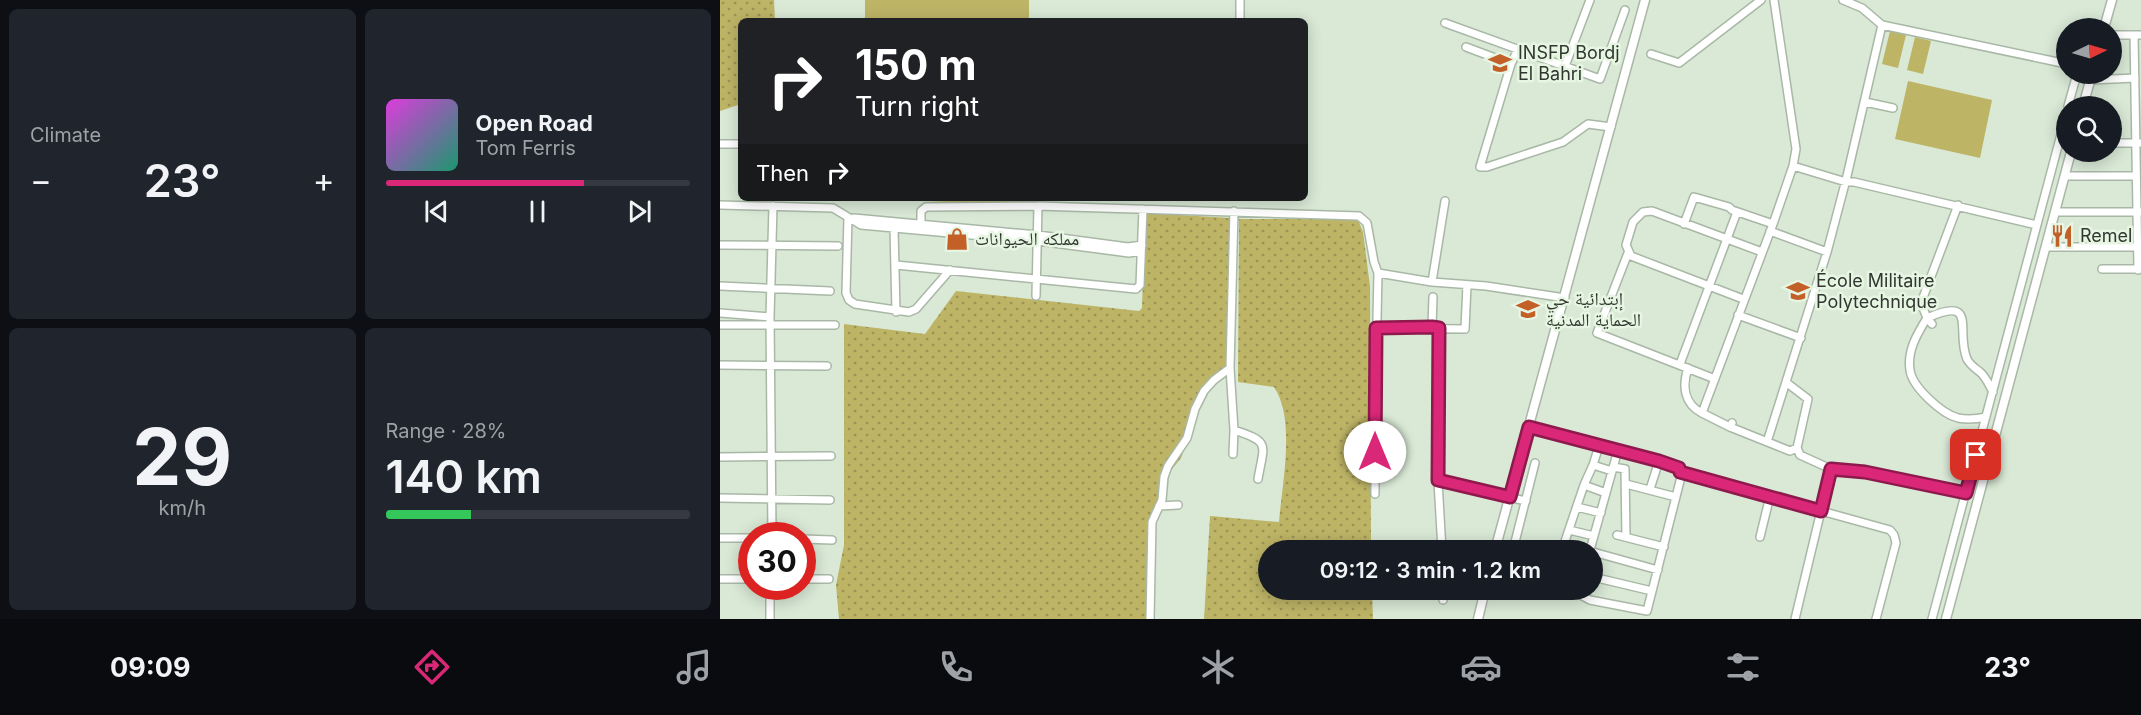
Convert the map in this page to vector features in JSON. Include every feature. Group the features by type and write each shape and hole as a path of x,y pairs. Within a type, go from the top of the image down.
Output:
{"main road":[{"path":"1498,540 1645,0"},
{"path":"2107,18 2112,0"},
{"path":"1946,619 2068,162"},
{"path":"1478,619 1483,600"}],"street":[{"path":"1240,0 1240,18"},
{"path":"1565,66 1590,0"},
{"path":"1651,54 1679,63 1761,0"},
{"path":"1702,413 1771,228 1793,166 1796,149 1774,0"},
{"path":"1843,0 1862,8 1882,25 2056,62"},
{"path":"1445,23 1600,79 1625,10"},
{"path":"1767,442 1827,252 1846,182 1882,25"},
{"path":"2102,269 2139,270 2135,176 2138,143 2134,78 2138,35 2122,35"},
{"path":"1466,47 1511,64"},
{"path":"1518,50 1511,64 1481,168 1563,141 1588,124 1611,128"},
{"path":"2122,78 2134,78"},
{"path":"1865,102 1893,108"},
{"path":"2122,143 2138,143"},
{"path":"720,144 738,144"},
{"path":"1932,619 2056,153"},
{"path":"1793,166 1846,182 1958,205 2037,225"},
{"path":"2065,176 2135,176"},
{"path":"1684,224 1695,196 1729,207 1827,252"},
{"path":"1432,282 1445,201"},
{"path":"720,205 834,208 858,224 894,228 921,227"},
{"path":"1929,321 1921,303 1958,205"},
{"path":"772,522 770,316 773,206"},
{"path":"1036,296 1038,206"},
{"path":"921,227 921,211 926,207 1038,206 1359,216 1367,223 1378,273 1375,494"},
{"path":"896,265 1136,289 1140,285 1143,209"},
{"path":"1233,454 1234,430 1230,368 1234,211"},
{"path":"1715,379 1597,333 1628,253 1626,243 1633,222 1643,212 1652,211 1762,252"},
{"path":"1680,364 1737,212"},
{"path":"2056,212 2138,212"},
{"path":"848,217 921,227 1142,248"},
{"path":"848,217 847,296 855,304 896,312 909,312 916,309 950,270"},
{"path":"894,228 896,312"},
{"path":"720,244 838,246"},
{"path":"2047,247 2137,247"},
{"path":"1628,253 1635,258 1743,298"},
{"path":"1378,273 1565,298"},
{"path":"1376,328 1465,329 1467,285"},
{"path":"720,286 830,291"},
{"path":"1433,297 1436,327 1438,480 1441,540"},
{"path":"1986,417 1975,420 1957,418 1926,396 1914,382 1910,372 1916,335 1929,321 1951,310 1958,312 1962,318 1964,352 1968,361 1986,379 1992,392"},
{"path":"720,313 770,316"},
{"path":"1738,315 1801,338"},
{"path":"720,325 835,325"},
{"path":"720,365 827,366"},
{"path":"1150,619 1152,522 1159,506 1168,466 1187,438 1195,409 1204,391 1230,368"},
{"path":"1688,368 1684,381 1686,395 1692,408 1790,451 1797,448"},
{"path":"1787,382 1808,399 1797,448 1800,455 1831,469 1865,472 1966,493"},
{"path":"1529,427 1679,468 1681,477 1647,611 1590,600"},
{"path":"1234,430 1254,437 1262,443 1258,479"},
{"path":"1566,540 1599,446"},
{"path":"1593,540 1618,450"},
{"path":"720,457 831,456"},
{"path":"1650,489 1659,461"},
{"path":"1516,540 1535,463"},
{"path":"1593,465 1625,469 1626,537"},
{"path":"1795,619 1831,469"},
{"path":"1680,472 1885,527 1894,535 1896,543 1876,619"},
{"path":"1438,480 1526,501"},
{"path":"1626,484 1676,497"},
{"path":"1584,485 1606,493"},
{"path":"1760,537 1770,496"},
{"path":"720,498 830,500"},
{"path":"1159,506 1178,505"},
{"path":"1577,507 1601,513"},
{"path":"1569,530 1594,536"},
{"path":"1617,535 1664,547"},
{"path":"720,538 738,538"},
{"path":"816,539 831,540"},
{"path":"1603,554 1658,570"},
{"path":"720,579 738,579"},
{"path":"816,579 829,579"},
{"path":"1603,580 1652,591"},
{"path":"770,600 770,619"}],"shaded area":[{"path":"720,0 774,0 775,18 738,18 738,105 720,111"},
{"path":"865,0 1029,0 1029,18 865,18"},
{"path":"1890,31 1906,35 1898,68 1882,64"},
{"path":"1915,37 1931,41 1923,74 1907,70"},
{"path":"1908,81 1992,100 1980,158 1895,139"},
{"path":"920,201 1029,201 1029,205"},
{"path":"1145,213 1230,218 1228,367 1211,379 1181,458 1169,473 1155,509 1145,619 839,619 836,585 844,545 844,324 925,334 956,291 1139,311 1142,308"},
{"path":"1239,219 1354,219 1359,222 1363,232 1370,286 1371,540 1258,540 1258,600 1372,600 1373,619 1204,619 1210,516 1279,522 1286,452 1281,400 1274,387 1238,382"}],"place":[{"name":"INSFP Bordj El Bahri","path":"1500,63"},
{"name":"Remel","path":"2062,236"},
{"name":"مملكه الحيوانات","path":"957,239"},
{"name":"École Militaire Polytechnique","path":"1798,291"},
{"name":"إبتدائية حي الحماية المدنية","path":"1528,309"}],"route":[{"path":"1375,452 1376,328 1432,327 1439,328 1438,480 1510,497 1529,427 1659,461 1679,468 1680,472 1821,511 1831,469 1865,472 1966,493 1976,455"}]}
